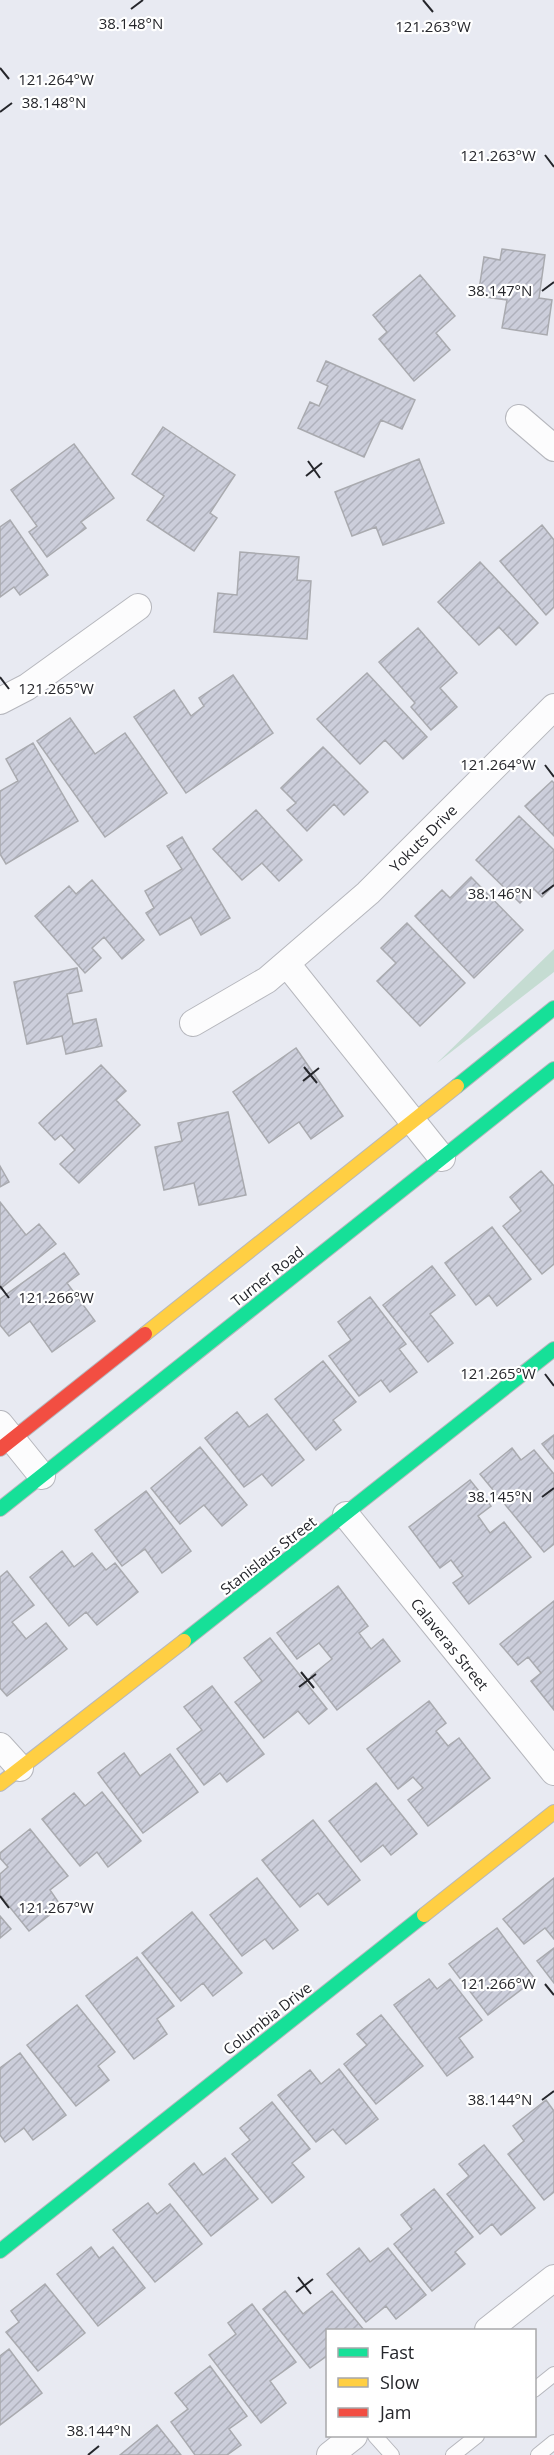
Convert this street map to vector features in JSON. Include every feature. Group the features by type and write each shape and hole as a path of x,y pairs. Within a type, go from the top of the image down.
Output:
{"street":[{"path":"519,418 554,448"},
{"path":"0,701 27,687 138,607"},
{"name":"Yokuts Drive","path":"193,1023 267,980 287,964 368,893 554,707"},
{"path":"287,964 442,1158"},
{"name":"Turner Road","path":"4,1437 412,1122 554,1008"},
{"name":"Turner Road","path":"0,1509 554,1069"},
{"name":"Stanislaus Street","path":"0,1784 346,1515 554,1349"},
{"path":"4,1437 42,1476"},
{"name":"Calaveras Street","path":"346,1515 554,1772"},
{"path":"0,1746 20,1768"},
{"name":"Columbia Drive","path":"0,2251 554,1812"},
{"path":"490,2329 554,2278"},
{"path":"330,2455 353,2437"}],"lane":[{"path":"536,2388 554,2374"},
{"path":"376,2437 392,2455"},
{"path":"453,2455 476,2437"},
{"path":"538,2455 554,2442"}],"green space":[{"path":"554,949 554,972 437,1063"}],"building":[{"path":"502,249 545,255 539,298 552,300 547,335 502,328 507,300 478,296 484,257 500,260"},
{"path":"420,275 455,316 436,333 450,350 414,381 379,339 387,332 373,315"},
{"path":"326,361 415,400 402,429 381,420 364,457 298,428 310,402 319,406 328,386 317,381"},
{"path":"163,427 235,475 210,513 217,518 194,551 147,520 164,496 132,474"},
{"path":"74,444 114,498 81,522 86,528 47,557 29,532 37,526 11,490"},
{"path":"419,459 444,523 383,545 376,527 352,536 335,492"},
{"path":"10,520 48,575 20,595 14,587 0,597 0,527"},
{"path":"542,525 554,540 554,607 546,615 500,561"},
{"path":"240,552 299,557 297,580 311,581 307,639 214,632 218,593 237,595"},
{"path":"480,562 538,623 516,645 499,627 479,645 438,602"},
{"path":"418,628 457,673 440,688 457,707 431,730 411,707 415,703 379,662"},
{"path":"367,673 427,737 403,759 385,740 360,764 317,719"},
{"path":"233,675 273,733 186,793 134,717 174,690 191,716 204,706 199,698"},
{"path":"70,718 95,754 125,733 167,793 105,837 37,741"},
{"path":"33,743 78,821 6,864 0,854 0,791 18,781 6,759"},
{"path":"323,747 368,792 344,815 334,804 307,831 287,810 296,803 281,788"},
{"path":"552,781 554,783 554,836 525,806"},
{"path":"256,810 302,860 279,881 262,863 242,880 213,849"},
{"path":"519,816 554,850 554,885 542,897 534,889 520,903 476,860"},
{"path":"182,837 230,918 201,935 191,917 160,935 146,913 154,908 145,891 182,869 167,846"},
{"path":"471,877 523,930 474,978 415,916 442,890 450,898"},
{"path":"92,880 144,940 122,959 104,937 92,948 101,958 85,973 35,916 69,886 76,894"},
{"path":"407,923 465,983 420,1026 377,981 396,963 381,948"},
{"path":"77,968 82,991 67,994 73,1024 96,1019 102,1046 66,1054 62,1036 27,1044 14,982"},
{"path":"296,1048 343,1116 311,1139 299,1122 269,1143 233,1092"},
{"path":"101,1065 126,1091 116,1100 140,1125 79,1183 60,1164 75,1150 61,1135 55,1140 39,1123"},
{"path":"228,1112 246,1195 199,1205 194,1183 164,1190 155,1147 182,1141 178,1123"},
{"path":"0,1166 9,1182 0,1187"},
{"path":"541,1171 554,1186 554,1264 542,1274 503,1226 521,1211 510,1197"},
{"path":"0,1202 26,1235 39,1224 56,1244 0,1289"},
{"path":"492,1227 531,1279 497,1306 489,1295 476,1305 445,1263"},
{"path":"64,1253 79,1274 67,1283 95,1321 52,1352 30,1321 9,1336 0,1325 0,1299"},
{"path":"432,1266 455,1295 430,1314 453,1343 428,1362 383,1305"},
{"path":"370,1297 406,1344 399,1349 417,1372 390,1392 381,1380 359,1396 329,1356 351,1340 338,1322"},
{"path":"323,1361 356,1402 333,1420 341,1430 316,1450 275,1399"},
{"path":"237,1412 249,1427 267,1414 304,1460 272,1486 262,1474 244,1487 205,1438"},
{"path":"554,1435 554,1459 542,1444"},
{"path":"200,1447 247,1505 222,1526 204,1505 180,1524 151,1488"},
{"path":"512,1448 521,1460 534,1450 554,1474 554,1544 544,1552 480,1474"},
{"path":"470,1480 491,1506 478,1516 490,1533 504,1522 531,1557 469,1604 453,1583 463,1576 451,1560 440,1568 409,1527"},
{"path":"146,1491 191,1551 162,1573 145,1549 122,1566 95,1530"},
{"path":"62,1551 74,1567 92,1553 106,1570 115,1563 138,1592 97,1625 86,1612 69,1626 30,1577"},
{"path":"7,1571 34,1605 12,1622 26,1639 46,1623 67,1649 7,1696 0,1688 0,1577"},
{"path":"338,1586 368,1626 359,1633 371,1649 383,1639 400,1661 337,1710 311,1676 332,1659 319,1643 297,1659 277,1633"},
{"path":"554,1601 554,1710 531,1681 541,1673 528,1657 518,1665 500,1644"},
{"path":"270,1638 327,1709 309,1724 298,1711 264,1738 235,1702 262,1681 244,1658"},
{"path":"212,1686 264,1754 227,1782 220,1773 204,1785 177,1749 202,1730 184,1707"},
{"path":"429,1701 446,1723 436,1731 448,1746 459,1738 490,1778 428,1826 408,1800 423,1788 413,1777 398,1789 367,1749"},
{"path":"124,1753 140,1776 170,1754 198,1792 143,1833 98,1773"},
{"path":"376,1783 417,1834 391,1855 383,1845 361,1862 329,1821"},
{"path":"102,1792 141,1841 108,1867 97,1852 80,1866 42,1819 74,1793 85,1806"},
{"path":"313,1820 360,1880 328,1905 318,1893 300,1907 262,1860"},
{"path":"30,1829 68,1876 50,1890 61,1906 29,1931 0,1895 0,1874 8,1867 0,1858 0,1853"},
{"path":"257,1878 298,1930 273,1949 265,1939 242,1956 210,1915"},
{"path":"554,1878 554,1939 545,1928 524,1944 503,1919"},
{"path":"192,1912 242,1973 213,1996 203,1983 181,2001 142,1953"},
{"path":"0,1916 11,1929 0,1938"},
{"path":"497,1928 535,1979 488,2015 449,1964"},
{"path":"554,1948 554,1983 537,1961"},
{"path":"137,1957 174,2006 157,2019 167,2034 134,2059 86,1996"},
{"path":"429,1979 437,1989 450,1979 482,2020 459,2038 473,2057 447,2076 394,2005"},
{"path":"77,2005 115,2052 98,2066 109,2080 76,2106 27,2045"},
{"path":"381,2015 423,2066 376,2104 344,2064 367,2045 357,2034"},
{"path":"20,2053 66,2115 33,2140 24,2128 5,2142 0,2135 0,2068"},
{"path":"339,2069 378,2119 346,2144 333,2129 316,2142 278,2095 310,2070 321,2084"},
{"path":"546,2100 554,2111 554,2192 544,2200 508,2154 524,2141 513,2126"},
{"path":"272,2102 310,2149 292,2163 304,2177 272,2203 232,2154 250,2140 240,2128"},
{"path":"484,2145 535,2208 501,2235 492,2224 480,2234 447,2194 469,2176 459,2164"},
{"path":"225,2158 258,2199 211,2236 169,2184 194,2163 203,2175"},
{"path":"434,2189 473,2237 455,2252 465,2264 432,2291 394,2244 412,2229 401,2215"},
{"path":"148,2203 157,2214 170,2204 202,2244 155,2282 113,2230"},
{"path":"91,2247 99,2258 113,2247 145,2288 98,2326 57,2274"},
{"path":"359,2248 370,2262 388,2248 426,2295 396,2319 386,2306 366,2322 327,2274"},
{"path":"45,2284 85,2333 38,2371 6,2332 19,2322 11,2311"},
{"path":"285,2291 303,2314 332,2291 363,2329 326,2329 326,2356 310,2368 263,2309"},
{"path":"252,2304 296,2362 270,2381 286,2403 261,2423 209,2355 236,2334 228,2323"},
{"path":"9,2349 42,2393 0,2425 0,2356"},
{"path":"210,2366 247,2416 229,2429 241,2445 227,2455 195,2455 171,2422 188,2409 175,2393"},
{"path":"157,2425 181,2455 120,2455"}],"traffic: fast":[{"path":"457,1086 554,1008"},
{"path":"0,1509 554,1069"},
{"path":"184,1641 554,1349"},
{"path":"0,2251 424,1915"}],"traffic: slow":[{"path":"145,1334 457,1086"},
{"path":"0,1784 184,1641"},
{"path":"424,1915 554,1812"}],"traffic: jam":[{"path":"0,1449 145,1334"}]}
